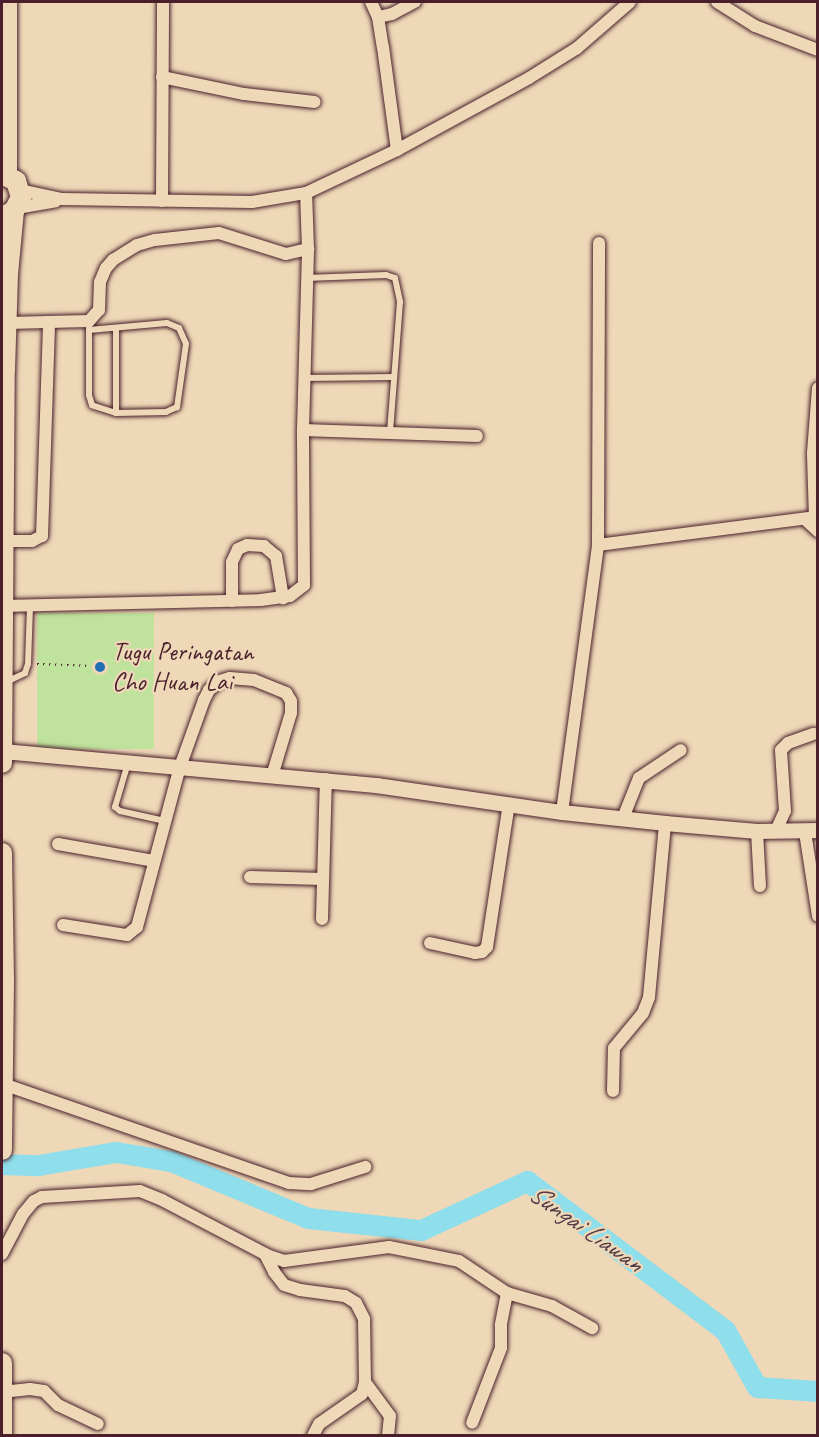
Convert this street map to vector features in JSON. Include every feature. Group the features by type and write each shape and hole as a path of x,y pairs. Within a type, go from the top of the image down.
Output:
{"main road":[{"path":"2,763 7,323 16,181 4,174 7,2"},
{"path":"2,853 2,1150"},
{"path":"2,1363 2,1436"}],"street":[{"path":"162,201 163,2"},
{"path":"371,2 378,17 397,150"},
{"path":"378,17 392,14 416,2"},
{"path":"13,207 62,199 252,202 306,193 397,150 555,62 577,48 630,2"},
{"path":"717,2 755,26 818,50"},
{"path":"162,77 244,94 315,102"},
{"path":"2,606 283,598 296,593 304,585 303,430 308,249 306,193"},
{"path":"13,207 62,199"},
{"path":"7,323 89,326 99,310 100,282 106,268 113,260 137,245 175,236 219,233 286,254 308,249"},
{"path":"562,812 598,545 599,243"},
{"path":"4,541 32,541 42,536 49,323"},
{"path":"818,388 813,453 812,518 818,531"},
{"path":"303,430 477,436"},
{"path":"598,545 812,518"},
{"path":"232,601 232,562 238,549 247,545 264,546 276,556 283,598"},
{"path":"63,925 119,934 134,932 180,767 209,690 220,681 243,678 278,689 291,701 291,713 272,776"},
{"path":"776,831 785,811 781,750 788,743 813,734"},
{"path":"623,818 639,778 681,750"},
{"path":"2,751 326,779 562,812 665,823 757,831 811,831 818,916"},
{"path":"322,919 326,779"},
{"path":"430,943 475,953 482,952 486,947 509,804"},
{"path":"613,1091 614,1048 642,1013 649,997 665,823"},
{"path":"757,831 760,886"},
{"path":"58,844 154,861"},
{"path":"250,877 322,879"},
{"path":"3,1084 289,1183 311,1184 365,1167"},
{"path":"2,1254 22,1214 42,1197 140,1191 266,1254 293,1261 390,1247 408,1248 459,1261 507,1293 552,1306 592,1328"},
{"path":"266,1254 274,1272 284,1285 300,1290 345,1296 356,1303 364,1319 365,1382 362,1394 319,1424 313,1436"},
{"path":"472,1423 501,1348 502,1319 507,1293"},
{"path":"365,1382 390,1416 388,1436"},
{"path":"2,1392 30,1389 44,1391 58,1405 98,1424"}],"lane":[{"path":"306,278 386,275 395,278 399,302 390,434"},
{"path":"174,325 182,333 186,344 177,407 166,412 116,412 96,408 90,400 89,326 116,328 174,325"},
{"path":"116,328 116,412"},
{"path":"304,378 394,377"},
{"path":"2,683 25,673 28,664 30,606"},
{"path":"128,762 115,807 120,811 165,821"}],"path":[{"path":"28,664 91,666"}],"green space":[{"path":"37,613 154,613 154,749 37,749"}],"waterway":[{"name":"Sungai Liawan","path":"2,1164 38,1165 116,1152 171,1161 308,1218 421,1230 527,1181 725,1330 757,1387 818,1391"}],"place":[{"name":"Tugu Peringatan Cho Huan Lai","path":"100,667"}]}
